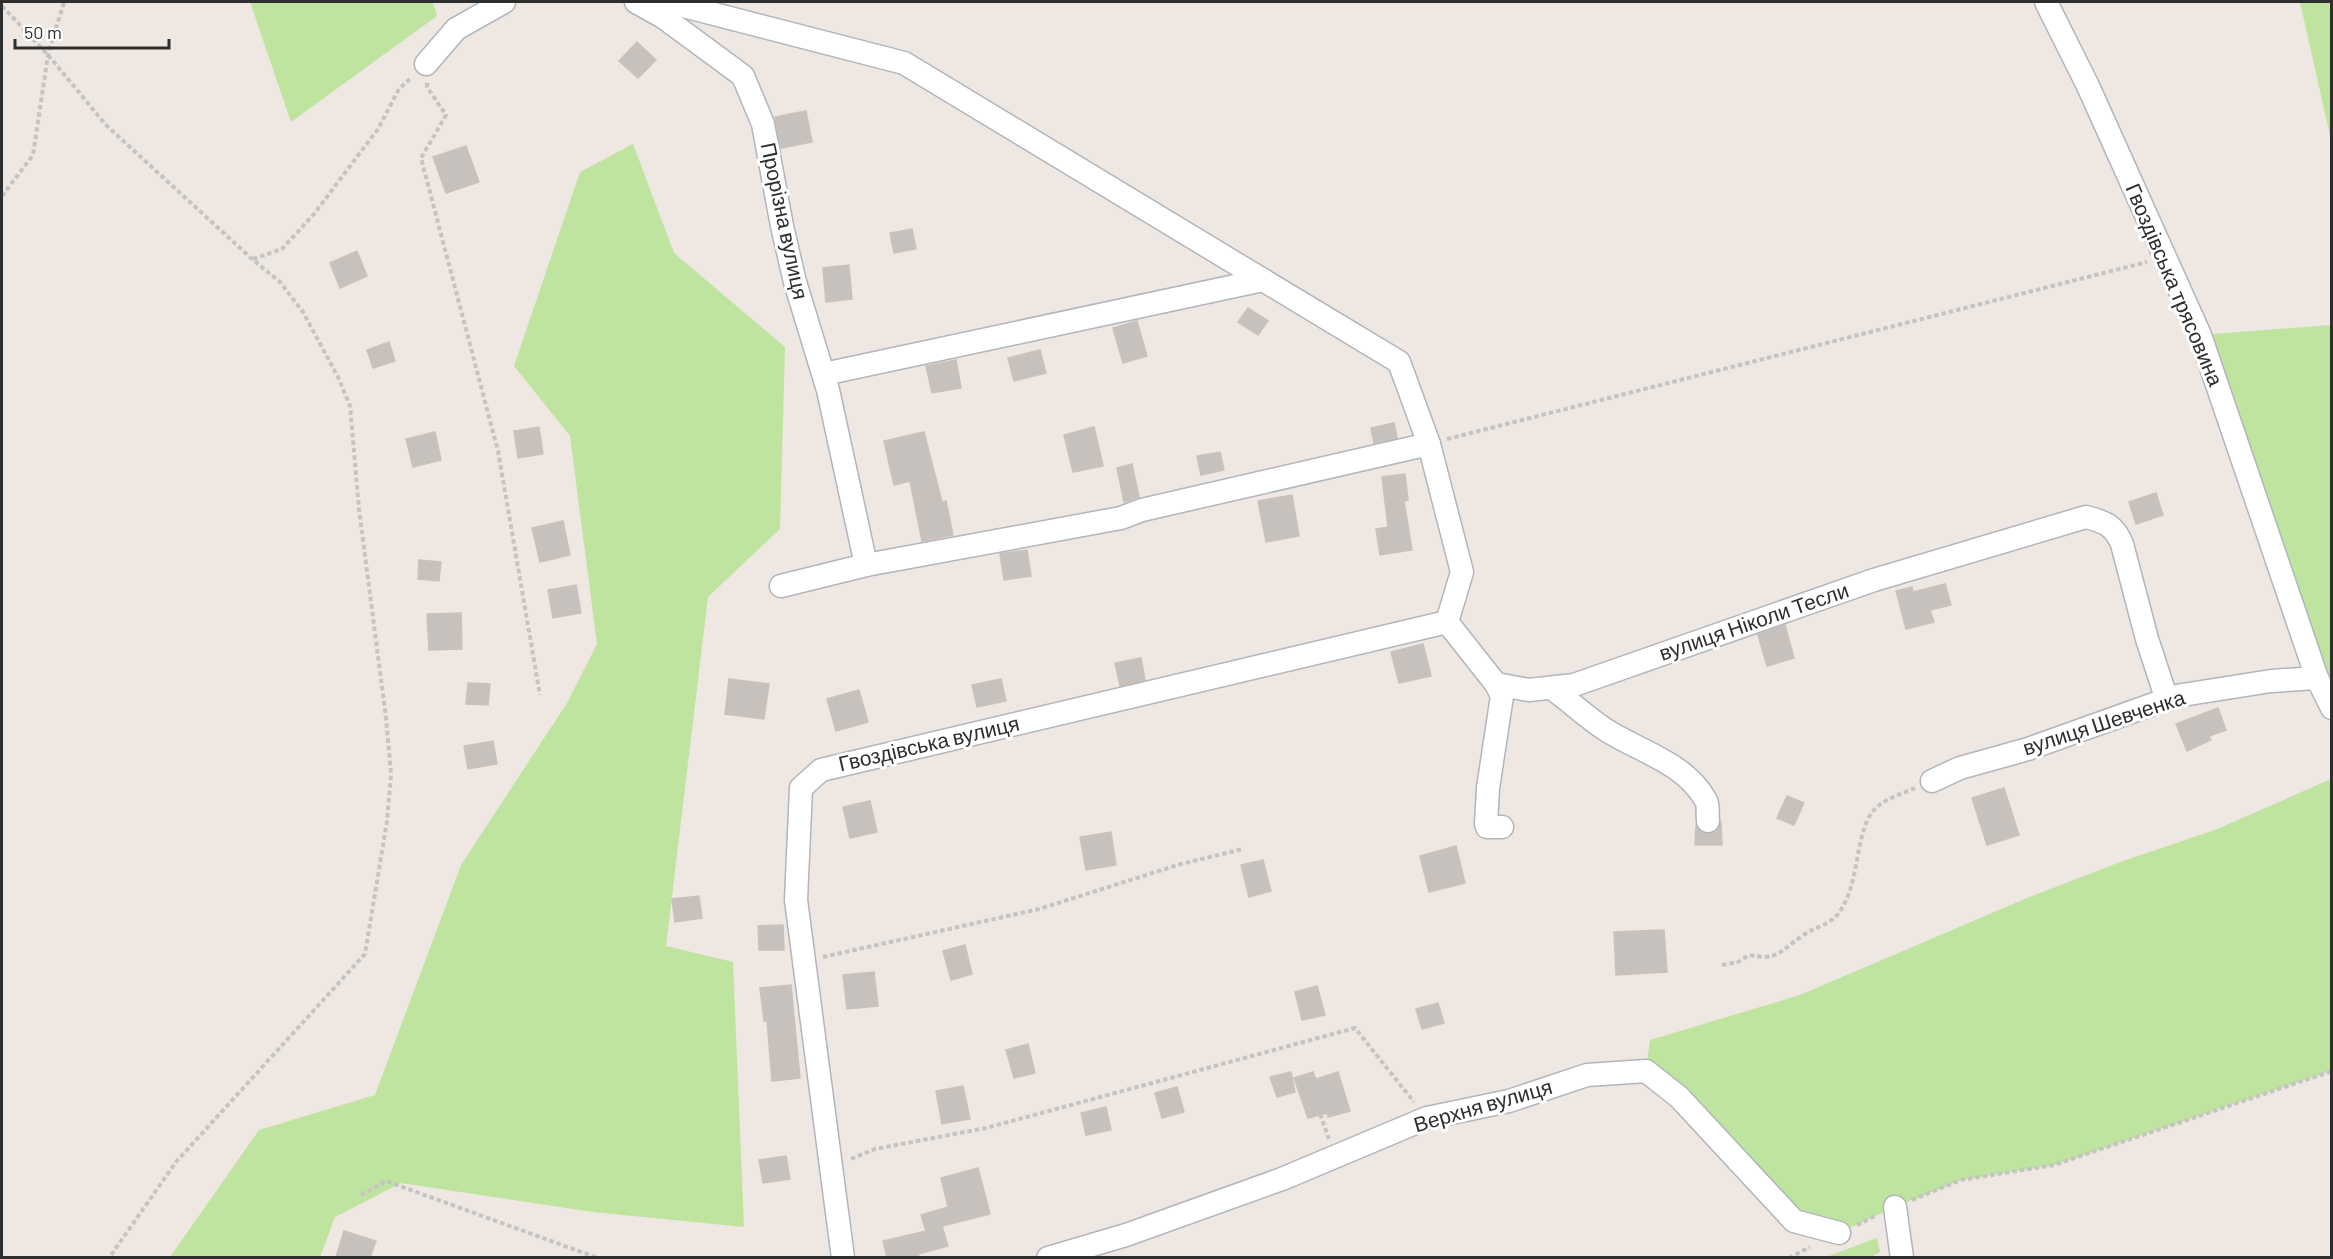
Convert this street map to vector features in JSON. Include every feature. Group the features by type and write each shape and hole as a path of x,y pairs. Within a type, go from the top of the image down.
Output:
{"street":[{"path":"426,64 456,29 504,2"},
{"name":"Прорізна вулиця","path":"636,2 663,17 742,76 763,124 795,282 824,374 866,565"},
{"path":"668,2 904,63 1399,362 1429,444 1462,572 1448,620 1496,684 1502,696 1488,788 1494,826"},
{"name":"Гвоздівська трясовина","path":"2046,2 2088,86 2200,335 2317,678 2331,708"},
{"path":"824,374 1263,280"},
{"path":"781,586 866,565 1120,518 1142,510 1429,444"},
{"name":"вулиця Ніколи Тесли","path":"1496,684 1529,690 1574,685 1874,580 2086,517 2101,521 2116,531 2120,537 2166,700"},
{"name":"Гвоздівська вулиця","path":"843,1257 796,900 801,788 821,770 1448,620"},
{"name":"вулиця Шевченка","path":"1932,781 1960,768 2028,749 2176,696 2271,681 2317,678"},
{"path":"1551,688 1585,716 1668,764 1691,781 1707,801 1708,821"},
{"name":"Верхня вулиця","path":"1048,1257 1126,1235 1282,1179 1427,1118 1509,1101 1587,1075 1646,1071 1679,1097 1794,1221 1839,1233"},
{"path":"1895,1207 1902,1257"}],"path":[{"path":"2,196 33,155 48,55 64,2"},
{"path":"2,6 48,55 106,125 280,282 303,312 338,377 350,406 359,509 391,774 387,821 365,954 176,1161 109,1257"},
{"path":"252,259 282,249 314,214 378,129 399,89 426,64"},
{"path":"426,64 427,87 446,115 421,158 498,452 540,695"},
{"path":"1429,444 2165,258"},
{"path":"1722,964 1738,962 1749,955 1764,958 1776,956 1805,933 1822,926 1837,914 1846,899 1856,871 1859,846 1870,816 1887,798 1932,781"},
{"path":"804,961 1039,909 1181,864 1243,849"},
{"path":"830,1166 875,1149 986,1128 1355,1028 1427,1118"},
{"path":"1789,1257 1895,1207 1961,1180 2054,1165 2331,1071"},
{"path":"361,1196 386,1181 598,1257"}],"green space":[{"path":"250,2 433,2 437,16 291,122"},
{"path":"2300,2 2331,2 2331,140"},
{"path":"633,144 674,253 785,347 780,529 708,597 666,946 733,962 744,1227 593,1212 401,1183 335,1217 320,1257 170,1257 259,1130 375,1095 461,865 567,703 597,644 570,436 514,366 580,172"},
{"path":"2331,325 2331,708 2200,335"},
{"path":"2331,779 2331,1071 2054,1165 1961,1180 1839,1233 1794,1221 1646,1071 1650,1040 1800,995 2027,898 2123,861 2215,830"},
{"path":"1877,1238 1880,1252 1871,1257 1826,1257"}],"building":[{"path":"637,42 656,60 638,78 619,61"},
{"path":"806,111 812,142 781,148 775,117"},
{"path":"466,146 479,182 446,193 433,157"},
{"path":"912,229 916,249 894,253 890,233"},
{"path":"357,251 367,276 340,288 330,263"},
{"path":"849,265 852,299 826,302 823,268"},
{"path":"1248,308 1268,321 1258,335 1238,322"},
{"path":"1137,321 1147,356 1123,363 1113,328"},
{"path":"389,342 395,361 373,368 367,350"},
{"path":"1040,350 1046,373 1014,381 1008,358"},
{"path":"956,360 961,388 932,393 926,366"},
{"path":"1394,423 1397,438 1374,443 1371,428"},
{"path":"539,427 543,454 518,458 514,431"},
{"path":"1094,427 1103,466 1073,472 1064,435"},
{"path":"435,432 441,460 413,467 406,439"},
{"path":"924,432 942,502 946,501 953,535 922,541 910,481 894,485 884,441"},
{"path":"1220,452 1224,470 1201,475 1197,456"},
{"path":"1132,464 1139,497 1124,502 1117,468"},
{"path":"1405,474 1408,500 1404,501 1412,550 1380,555 1376,529 1388,527 1382,477"},
{"path":"2156,493 2163,515 2136,524 2129,502"},
{"path":"1292,495 1299,536 1266,542 1258,501"},
{"path":"563,521 570,555 540,562 532,528"},
{"path":"1027,550 1031,576 1004,580 1000,554"},
{"path":"419,560 441,562 439,581 418,579"},
{"path":"1945,584 1951,605 1930,610 1934,622 1906,629 1896,591 1912,587 1913,592"},
{"path":"576,585 581,613 553,618 548,590"},
{"path":"461,613 462,649 429,650 427,614"},
{"path":"1785,625 1794,658 1767,666 1758,635"},
{"path":"1423,644 1431,676 1399,683 1391,652"},
{"path":"1141,658 1145,680 1120,686 1115,663"},
{"path":"729,679 769,684 764,719 725,714"},
{"path":"1001,679 1006,701 977,707 972,685"},
{"path":"468,683 490,684 488,705 466,704"},
{"path":"859,690 868,722 836,731 827,699"},
{"path":"2218,708 2226,730 2209,736 2211,740 2187,751 2176,724"},
{"path":"493,741 497,764 468,769 464,746"},
{"path":"2004,788 2019,835 1987,845 1972,798"},
{"path":"1787,796 1804,803 1794,825 1777,818"},
{"path":"870,801 877,832 850,838 843,807"},
{"path":"1721,823 1722,845 1695,845 1696,826 1702,833 1710,834 1716,832"},
{"path":"1111,832 1116,865 1086,870 1080,837"},
{"path":"1456,846 1465,883 1429,892 1420,856"},
{"path":"1263,860 1271,891 1249,897 1241,865"},
{"path":"699,896 702,918 675,922 672,899"},
{"path":"783,925 784,950 759,950 758,926"},
{"path":"1664,930 1667,972 1616,975 1614,932"},
{"path":"965,945 972,974 951,980 943,951"},
{"path":"874,972 878,1006 847,1009 843,975"},
{"path":"791,985 800,1078 772,1081 767,1021 764,1021 760,988"},
{"path":"1317,986 1325,1015 1302,1020 1295,992"},
{"path":"1438,1003 1444,1023 1422,1029 1416,1009"},
{"path":"1028,1044 1035,1073 1014,1078 1006,1050"},
{"path":"1291,1072 1295,1092 1277,1097 1270,1077"},
{"path":"1313,1072 1316,1079 1338,1072 1350,1111 1328,1117 1327,1113 1308,1118 1294,1078"},
{"path":"963,1086 970,1119 942,1124 936,1091"},
{"path":"1177,1087 1184,1112 1162,1118 1155,1093"},
{"path":"1106,1107 1111,1130 1086,1135 1081,1113"},
{"path":"786,1156 790,1179 763,1183 759,1160"},
{"path":"978,1168 990,1214 942,1226 948,1246 918,1254 919,1257 887,1257 883,1241 926,1231 921,1215 948,1207 941,1178"},
{"path":"344,1231 376,1241 370,1257 336,1257"}]}
